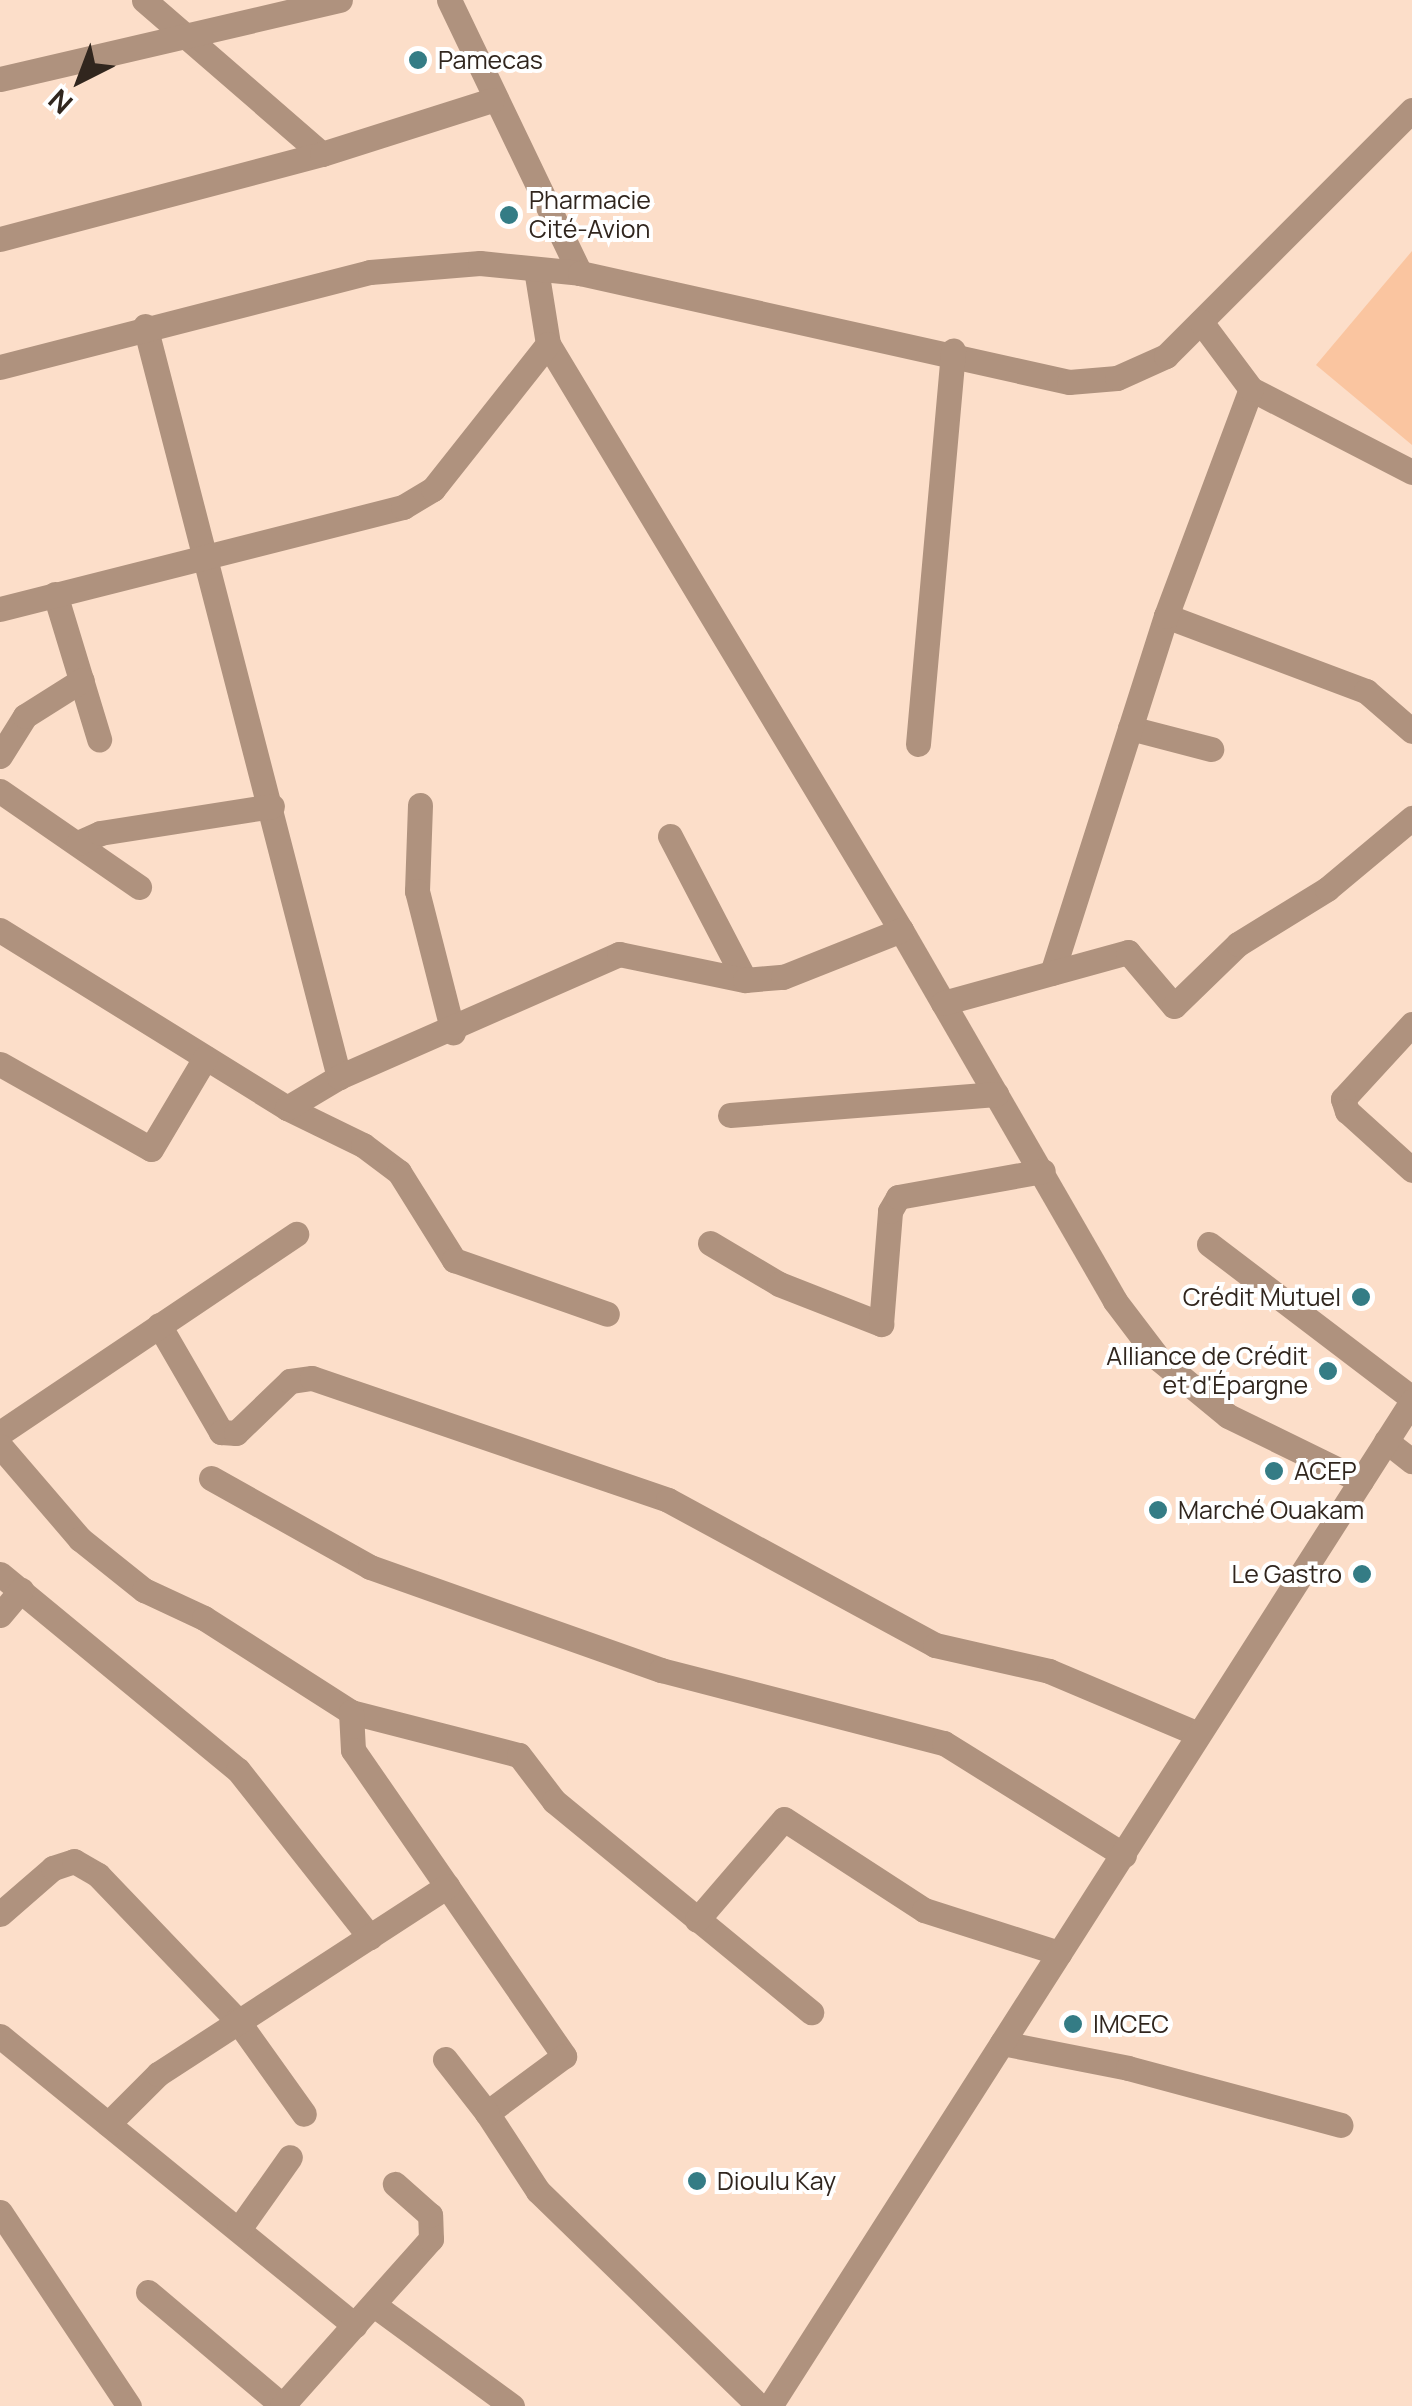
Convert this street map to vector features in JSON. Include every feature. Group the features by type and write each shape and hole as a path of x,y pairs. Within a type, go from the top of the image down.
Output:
{"street":[{"path":"144,0 192,36 322,154"},
{"path":"0,79 192,36 274,8 340,0"},
{"path":"449,0 492,100 580,273"},
{"path":"0,239 322,154 492,100"},
{"path":"0,367 145,326 370,272 480,263 580,273 953,351 1069,382 1117,378 1166,356 1412,110"},
{"path":"536,268 548,344 901,930 1115,1301 1159,1359 1228,1416 1361,1481"},
{"path":"1201,322 1252,389 1412,472"},
{"path":"145,326 272,806 339,1078"},
{"path":"0,608 404,507 433,489 548,344"},
{"path":"918,744 953,351"},
{"path":"1052,972 1166,616 1252,389"},
{"path":"55,594 100,739"},
{"path":"1166,616 1366,691 1412,731"},
{"path":"0,756 26,716 82,680"},
{"path":"1130,728 1211,749"},
{"path":"0,791 65,842 78,843 100,833 272,806"},
{"path":"420,805 417,891 453,1032"},
{"path":"943,1003 1128,952 1137,956 1154,990 1174,1006 1238,944 1326,889 1412,818"},
{"path":"670,836 745,980"},
{"path":"78,843 139,887"},
{"path":"0,930 287,1108 363,1145 399,1172 454,1260 607,1314"},
{"path":"287,1108 339,1078 453,1032 619,954 745,980 783,977 901,930"},
{"path":"1412,1024 1343,1099 1347,1111 1412,1170"},
{"path":"0,1064 151,1149 205,1058"},
{"path":"730,1116 996,1094"},
{"path":"710,1243 779,1284 881,1324 890,1211 898,1198 907,1191 1043,1172"},
{"path":"0,1433 296,1234"},
{"path":"770,2406 1412,1399 1209,1244"},
{"path":"159,1325 221,1432 236,1434 290,1381 312,1378 668,1500 935,1645 1049,1671 1198,1734"},
{"path":"1386,1441 1412,1461"},
{"path":"0,1446 80,1539 120,1573 351,1712 519,1755 554,1801 811,2012"},
{"path":"211,1478 370,1566 661,1670 944,1744 1124,1855"},
{"path":"0,1574 238,1770 370,1937"},
{"path":"0,1615 21,1590"},
{"path":"351,1712 353,1750 564,2056 487,2112"},
{"path":"697,1920 784,1819 924,1910 1059,1953"},
{"path":"0,1914 54,1868 74,1861 98,1875 238,2020 304,2114"},
{"path":"108,2124 158,2074 447,1886"},
{"path":"0,2036 355,2326"},
{"path":"1002,2043 1128,2068 1341,2125"},
{"path":"446,2059 487,2112 538,2191 759,2406"},
{"path":"239,2229 290,2156"},
{"path":"148,2292 282,2406 431,2239 434,2227 430,2215 394,2184"},
{"path":"0,2212 116,2401"},
{"path":"374,2305 512,2406"}],"shaded area":[{"path":"1412,251 1412,445 1316,365"}],"place":[{"name":"Pamecas","path":"418,60"},
{"name":"Pharmacie Cité-Avion","path":"509,215"},
{"name":"Crédit Mutuel","path":"1361,1297"},
{"name":"Alliance de Crédit et d'Épargne","path":"1328,1371"},
{"name":"ACEP","path":"1274,1471"},
{"name":"Marché Ouakam","path":"1158,1510"},
{"name":"Le Gastro","path":"1362,1574"},
{"name":"IMCEC","path":"1073,2024"},
{"name":"Dioulu Kay","path":"697,2181"}]}
